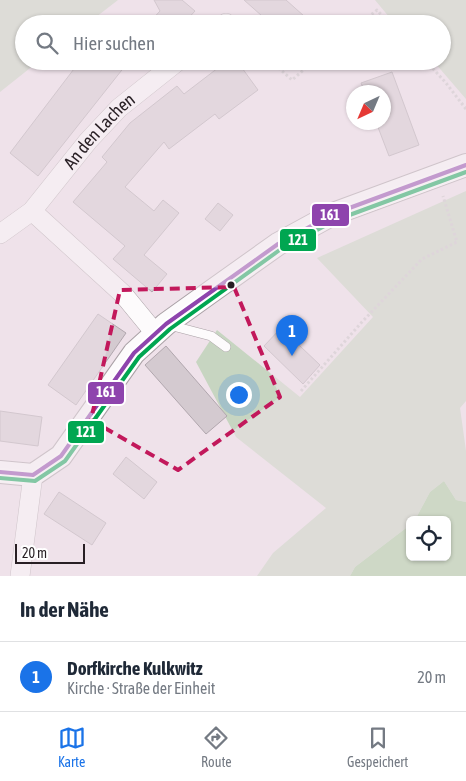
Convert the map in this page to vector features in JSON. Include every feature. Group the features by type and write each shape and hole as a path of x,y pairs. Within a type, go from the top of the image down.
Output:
{"street":[{"name":"An den Lachen","path":"0,234 32,212 88,142 119,108 167,70"},
{"path":"0,472 33,475 61,456 134,353 161,329 278,244 333,214 466,165"},
{"path":"32,212 161,329"},
{"path":"20,576 33,475"}],"lane":[{"path":"161,329 211,336 226,347"}],"path":[{"path":"371,15 377,10 382,15"},
{"path":"281,70 292,80 304,70"},
{"path":"434,70 466,109"},
{"path":"301,391 361,323 422,259 457,242 437,176"}],"highlighted area":[{"path":"234,287 280,397 178,470 91,420 120,290"}],"shaded area":[{"path":"0,0 118,0 99,15 15,15 15,70 28,70 0,92"},
{"path":"375,0 466,0 466,99 441,70 451,70 451,15 388,15"},
{"path":"466,191 466,401 460,408 466,451 466,502 456,500 444,481 430,492 417,516 406,516 406,528 355,567 350,576 257,576 273,553 326,508 236,437 196,362 217,330 300,397 373,317 317,258"},
{"path":"444,481 456,500 466,502 466,576 350,576 355,567 406,528 406,561 451,561 451,516 417,516 430,492"}],"building":[{"path":"154,0 182,0 195,11 191,15 156,15 160,11"},
{"path":"244,0 286,0 303,15 261,15"},
{"path":"73,70 122,70 38,176 10,153"},
{"path":"215,70 244,70 258,90 219,119 215,114 169,149 164,142 125,187 154,211 163,200 179,213 144,255 167,274 152,292 113,259 125,246 73,202 107,162 102,157 130,123 177,86 184,94"},
{"path":"392,72 419,145 389,156 379,130 391,130 391,85 362,85 361,83"},
{"path":"218,203 233,215 220,231 205,219"},
{"path":"98,314 126,333 76,405 48,385"},
{"path":"281,328 320,365 303,384 264,346"},
{"path":"166,346 227,416 206,434 145,365"},
{"path":"0,411 42,417 38,446 0,441"},
{"path":"126,457 157,482 144,499 113,474"},
{"path":"59,492 106,523 92,545 44,514"}],"transit line":[{"name":"161","path":"0,472 33,475 61,456 134,353 166,324 278,244 333,214 466,165"},
{"name":"121","path":"0,478 35,481 65,461 139,357 170,329 281,249 336,220 466,172"}],"place":[{"name":"Dorfkirche Kulkwitz","path":"292,356"}]}
